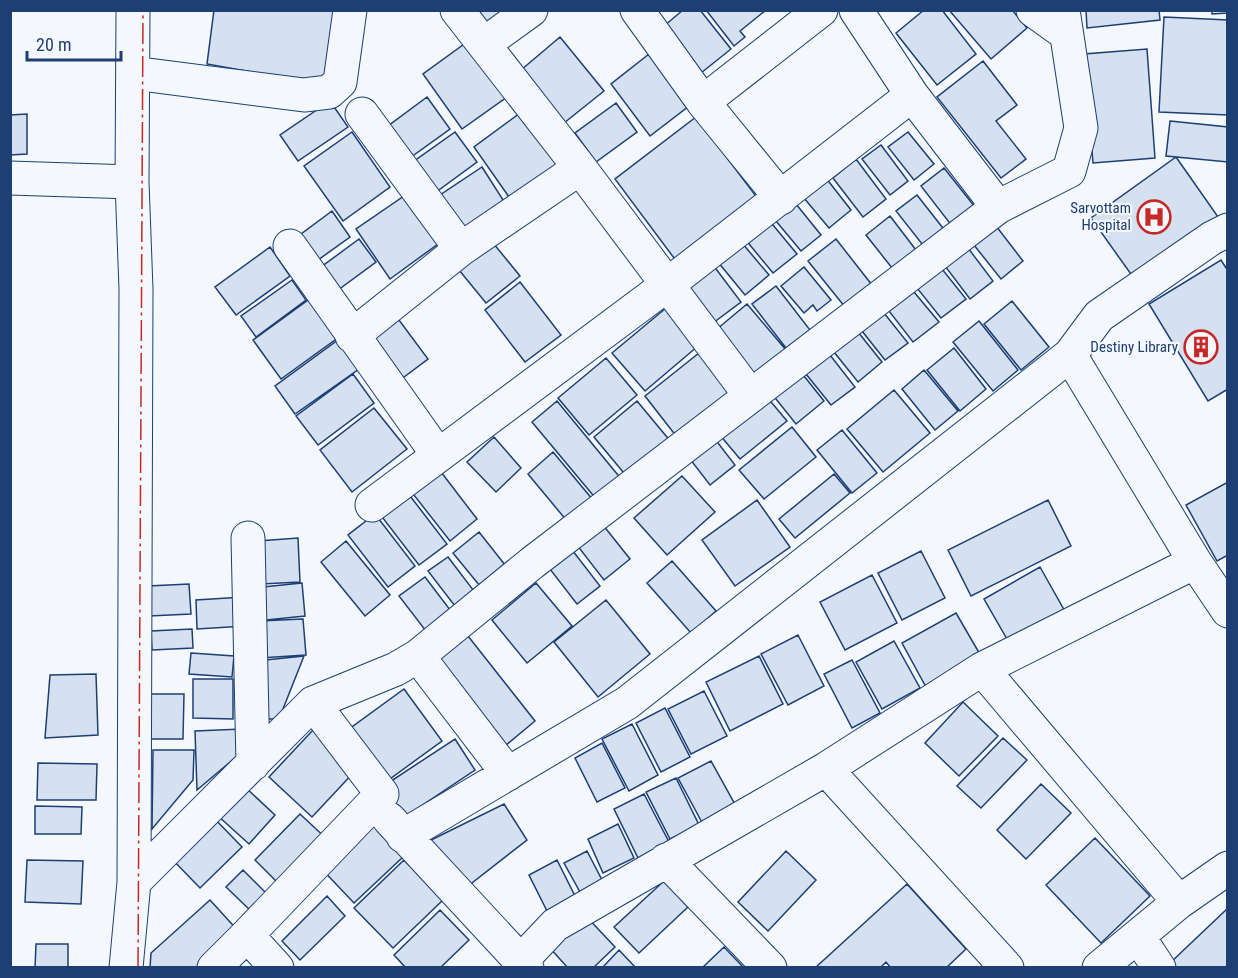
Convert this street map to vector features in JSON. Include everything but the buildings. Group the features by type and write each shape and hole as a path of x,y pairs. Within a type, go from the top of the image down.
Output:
{"street":[{"path":"126,968 134,882 136,289 132,182 133,10"},
{"path":"133,73 304,95 329,92 340,82 350,10"},
{"path":"457,10 580,168 750,396"},
{"path":"484,44 531,10"},
{"path":"637,10 703,102 781,198"},
{"path":"703,102 821,10"},
{"path":"856,10 912,95 998,207"},
{"path":"134,882 313,703 396,669 418,656 532,563 998,207 1069,171 1081,128 1064,22 1033,10"},
{"path":"372,505 667,285 912,95"},
{"path":"362,114 461,249"},
{"path":"352,336 461,249 580,168"},
{"path":"10,178 132,182"},
{"path":"403,836 627,703 1070,356 1099,316 1227,230"},
{"path":"290,246 438,455"},
{"path":"1070,356 1227,611"},
{"path":"248,538 253,764"},
{"path":"374,802 403,836 524,964 555,925 825,769 982,669 1195,562"},
{"path":"418,656 508,774"},
{"path":"982,669 1179,902"},
{"path":"213,968 247,936 382,795 313,703"},
{"path":"825,769 1007,968"},
{"path":"666,860 770,968"},
{"path":"1100,968 1179,902 1227,868"},
{"path":"247,936 277,968"},
{"path":"1138,936 1159,968"}],"power":[{"path":"138,968 143,10"}],"place":[{"name":"Sarvottam Hospital","path":"1154,217"},
{"name":"Destiny Library","path":"1201,347"}]}
